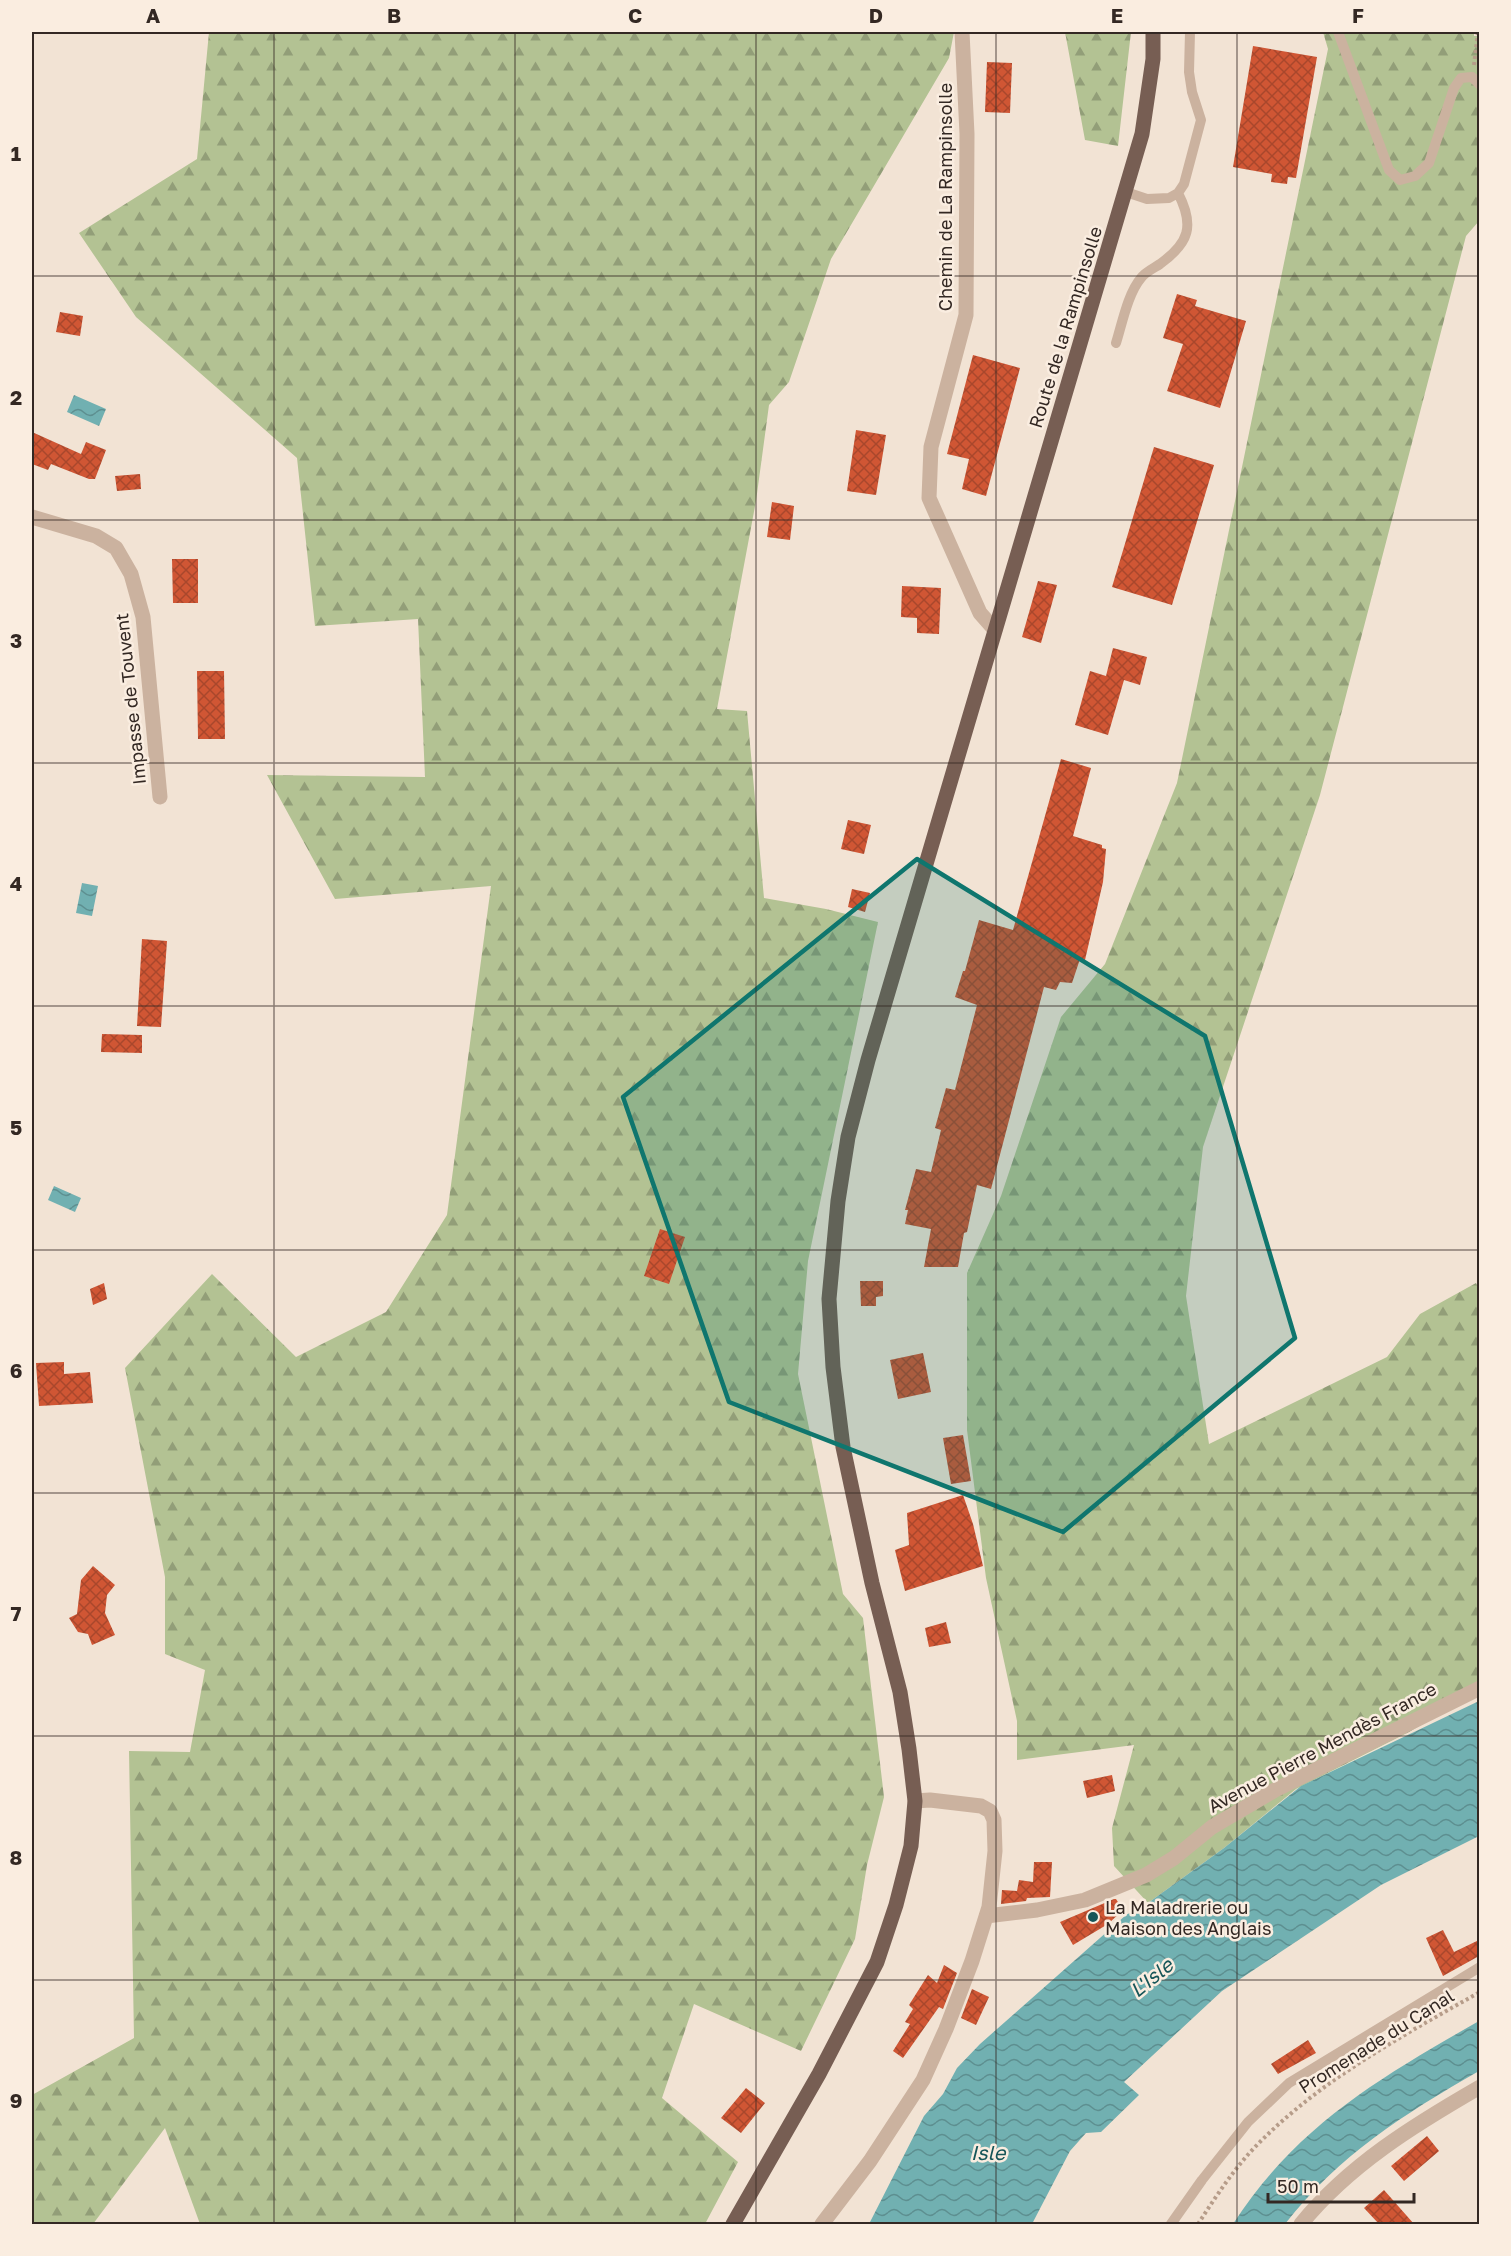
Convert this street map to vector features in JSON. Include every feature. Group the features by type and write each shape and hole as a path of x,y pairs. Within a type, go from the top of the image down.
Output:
{"main road":[{"name":"Route de la Rampinsolle","path":"733,2224 819,2074 877,1962 896,1905 911,1846 915,1801 900,1692 872,1583 843,1447 833,1367 829,1299 838,1201 848,1137 868,1060 1143,134 1153,59 1153,32"}],"street":[{"name":"Chemin de La Rampinsolle","path":"962,32 967,134 966,315 931,447 929,498 980,613 995,630"},
{"name":"Impasse de Touvent","path":"32,517 96,537 116,548 131,573 143,617 160,797"},
{"name":"Avenue Pierre Mendès France","path":"986,1916 1037,1910 1085,1900 1146,1875 1174,1858 1212,1827 1275,1790 1479,1688"},
{"path":"822,2224 870,2161 923,2080 954,2010 986,1916 994,1851 994,1820 990,1811 981,1806 930,1800 915,1801"},
{"path":"1301,2224 1328,2195 1373,2155 1407,2131 1479,2087"}],"lane":[{"path":"1126,192 1147,199 1169,198 1178,193 1184,184 1201,120 1192,92 1189,72 1190,32"},
{"path":"1338,32 1389,170 1400,180 1415,177 1429,163 1454,88 1461,78 1476,81"},
{"path":"1116,343 1129,301 1141,278 1174,254 1182,244 1187,231 1188,218 1178,193"},
{"path":"1172,2224 1202,2180 1242,2129 1289,2083 1479,1967"}],"path":[{"path":"1476,81 1478,32"},
{"name":"Promenade du Canal","path":"1198,2224 1254,2149 1306,2100 1345,2072 1479,1992"}],"highlighted area":[{"path":"917,859 1205,1036 1295,1338 1063,1532 729,1402 623,1097"}],"green space":[{"path":"209,32 954,32 949,58 831,259 789,382 769,405 756,501 717,709 747,711 764,898 826,909 878,922 808,1261 798,1374 843,1594 863,1618 884,1797 867,1865 855,1939 801,2051 694,2004 662,2098 738,2162 705,2224 200,2224 165,2128 93,2224 32,2224 32,2095 134,2038 129,1751 190,1752 205,1670 165,1654 165,1577 125,1368 212,1274 296,1357 386,1312 447,1215 491,886 335,899 267,775 425,777 418,619 315,626 297,458 136,317 79,233 197,159"},
{"path":"1065,32 1131,32 1118,146 1085,140"},
{"path":"1323,32 1474,32 1474,36 1480,36 1479,221 1466,236 1320,795 1203,1147 1186,1296 1209,1444 1387,1357 1420,1314 1476,1283 1480,1291 1479,1696 1447,1710 1409,1732 1296,1789 1224,1848 1148,1903 1114,1866 1112,1828 1134,1745 1017,1760 1017,1721 986,1578 967,1430 967,1273 1001,1196 1061,1017 1105,964 1177,783 1328,49"}],"water":[{"path":"74,395 106,409 99,426 67,412"},
{"path":"82,883 98,886 92,916 76,913"},
{"path":"54,1186 81,1198 75,1212 48,1200"},
{"path":"1479,1701 1479,1836 1381,1885 1222,1991 1124,2082 1139,2095 1101,2132 1086,2133 1070,2151 1032,2224 869,2224 924,2116 943,2094 957,2068 980,2044 1126,1915 1148,1903 1224,1848 1301,1786"},
{"path":"1479,2021 1479,2071 1425,2103 1374,2138 1328,2177 1285,2224 1233,2224 1258,2189 1313,2131 1375,2084"}],"building":[{"path":"1253,46 1317,57 1296,178 1288,177 1287,184 1271,182 1272,174 1233,167"},
{"path":"987,62 1012,63 1010,113 985,112"},
{"path":"1177,294 1197,300 1195,306 1246,321 1220,408 1167,391 1183,344 1163,338"},
{"path":"60,312 83,316 80,336 56,332"},
{"path":"973,355 1020,368 986,496 962,489 969,459 947,454"},
{"path":"856,430 886,435 876,495 847,491"},
{"path":"32,432 81,454 86,442 106,450 95,479 89,479 51,464 48,470 32,464"},
{"path":"1154,447 1214,465 1172,605 1112,587"},
{"path":"140,474 141,489 117,491 115,476"},
{"path":"772,502 794,506 790,540 767,537"},
{"path":"172,559 198,559 198,603 173,603"},
{"path":"1038,581 1057,585 1041,643 1022,637"},
{"path":"902,586 941,588 939,634 917,633 917,618 901,617"},
{"path":"1113,648 1147,657 1140,685 1124,680 1108,735 1075,725 1090,671 1106,676"},
{"path":"197,671 224,671 225,739 198,739"},
{"path":"1061,759 1091,768 1073,836 1102,845 1102,848 1106,849 1103,882 1085,960 1080,959 1072,983 1060,982 1056,990 1044,987 991,1189 977,1185 967,1232 964,1233 958,1267 924,1267 931,1229 905,1224 908,1210 905,1210 916,1169 931,1172 941,1130 935,1128 946,1088 955,1090 977,1005 955,997 963,971 965,971 979,920 1013,930"},
{"path":"848,820 871,825 864,854 841,849"},
{"path":"852,889 870,893 865,912 848,907"},
{"path":"142,939 167,941 161,1027 137,1026"},
{"path":"102,1034 142,1035 142,1053 101,1052"},
{"path":"660,1229 685,1237 669,1284 644,1276"},
{"path":"860,1281 883,1281 883,1296 876,1297 876,1306 861,1306"},
{"path":"104,1283 107,1299 93,1305 90,1289"},
{"path":"923,1353 931,1392 898,1399 890,1360"},
{"path":"64,1362 64,1374 90,1372 93,1403 39,1406 36,1363"},
{"path":"963,1435 971,1481 951,1484 943,1438"},
{"path":"963,1495 983,1566 905,1591 895,1550 909,1545 907,1513"},
{"path":"93,1566 115,1585 107,1595 105,1613 115,1635 92,1645 88,1634 78,1632 69,1618 77,1614 81,1580"},
{"path":"946,1622 951,1643 929,1647 925,1628"},
{"path":"1112,1775 1115,1791 1087,1798 1083,1781"},
{"path":"1034,1862 1052,1862 1050,1897 1027,1898 1026,1901 1001,1904 1002,1890 1017,1891 1019,1880 1033,1882"},
{"name":"La Maladrerie ou Maison des Anglais","path":"1114,1899 1123,1910 1108,1924 1073,1945 1060,1922"},
{"path":"1443,1930 1454,1952 1479,1940 1479,1956 1443,1976 1426,1938"},
{"path":"944,1965 957,1973 943,2009 939,2007 903,2058 893,2051 910,2024 905,2022 913,2009 909,2005 928,1975 937,1983"},
{"path":"972,1989 989,1997 976,2025 961,2018"},
{"path":"1308,2040 1316,2053 1278,2074 1271,2064"},
{"path":"746,2088 765,2103 741,2133 721,2118"},
{"path":"1427,2136 1439,2151 1404,2181 1391,2166"},
{"path":"1384,2190 1414,2224 1379,2224 1364,2208"}],"place":[{"name":"La Maladrerie ou Maison des Anglais","path":"1093,1917"}],"water label":[{"name":"L'Isle","path":"1151,1977"},
{"name":"Isle","path":"988,2152"}]}
